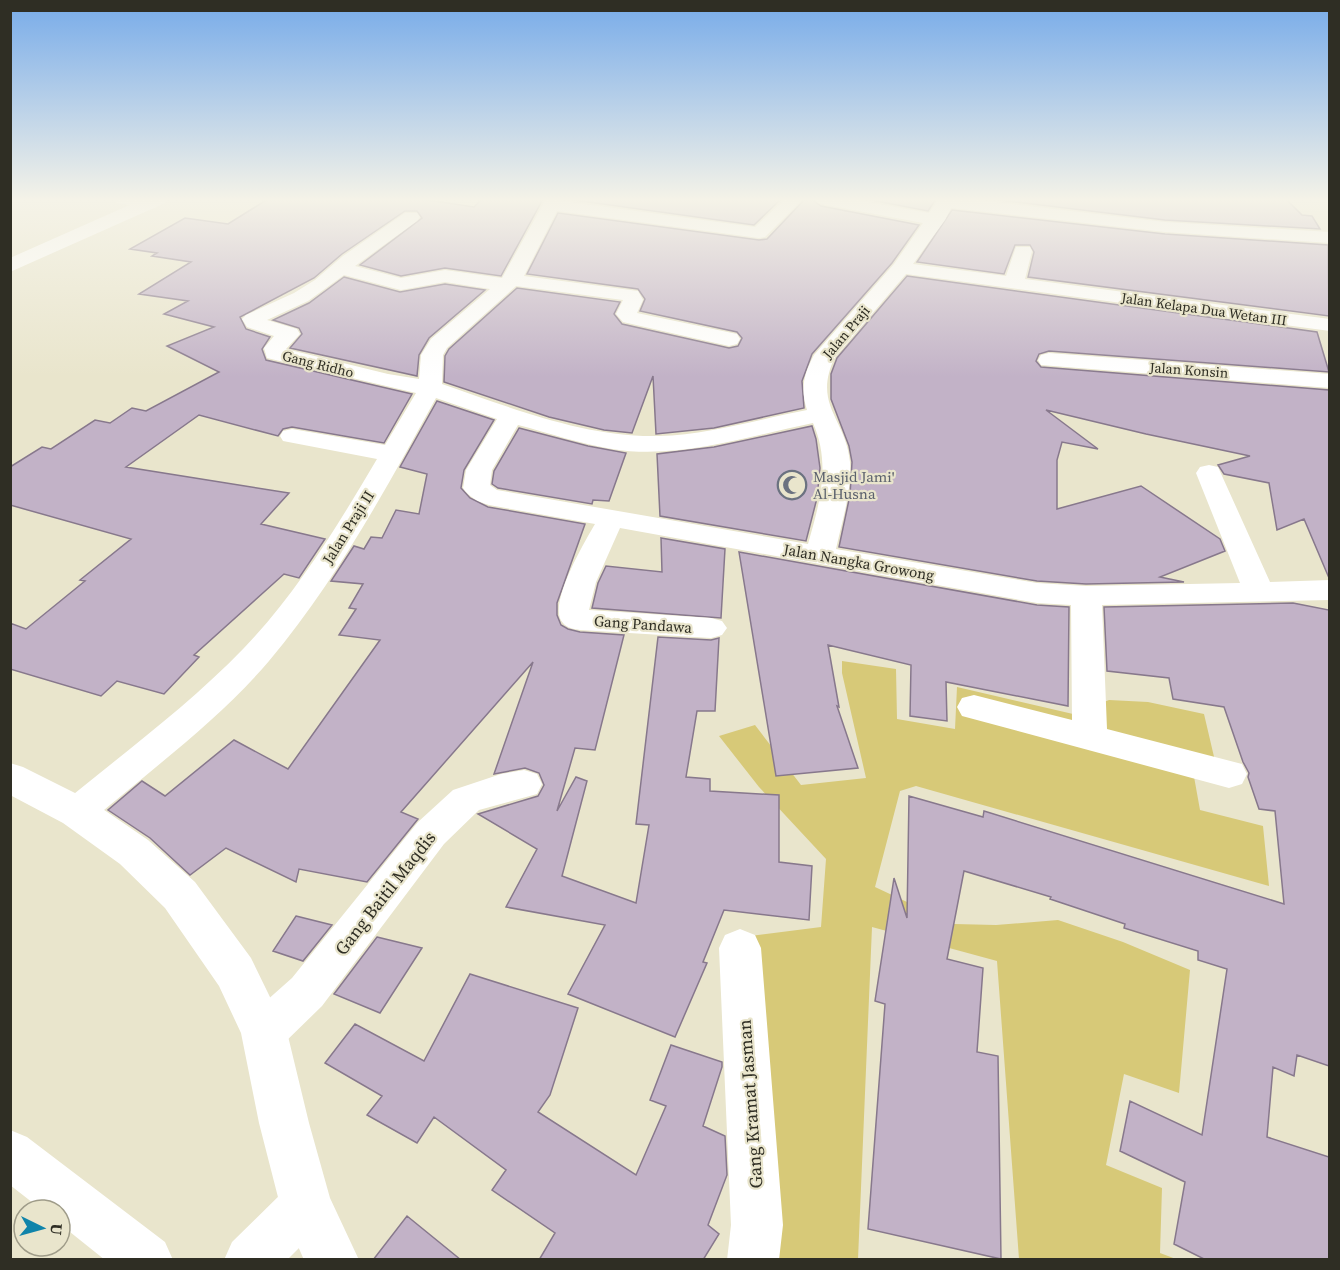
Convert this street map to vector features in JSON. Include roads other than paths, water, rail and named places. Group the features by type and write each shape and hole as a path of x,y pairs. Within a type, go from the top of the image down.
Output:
{"street":[{"path":"10,266 27,258"},
{"path":"341,268 352,258"},
{"name":"Jalan Praji II","path":"77,812 213,698 256,656 312,584 393,454 430,388 432,355 439,344 509,282 522,258"},
{"name":"Jalan Praji","path":"820,554 838,462 834,444 820,414 814,391 816,369 825,355 908,258"},
{"path":"1014,284 1021,258"},
{"path":"341,268 401,284 445,276 627,294 631,295 633,300 626,314 630,318 729,339"},
{"name":"Gang Ridho","path":"341,268 301,297 252,320 254,323 289,334 274,350 278,355 388,381 430,388"},
{"name":"Jalan Kelapa Dua Wetan III","path":"901,268 1329,325"},
{"name":"Jalan Konsin","path":"1049,360 1329,381"},
{"path":"430,388 511,416 613,442 659,444 720,436 820,414"},
{"name":"Jalan Nangka Growong","path":"511,416 478,470 476,488 480,493 489,497 1002,588 1086,596 1329,590"},
{"path":"292,436 393,454"},
{"path":"1209,473 1259,592"},
{"name":"Gang Pandawa","path":"611,519 588,565 574,606 574,617 580,620 711,628"},
{"path":"1086,596 1090,737"},
{"path":"974,707 1229,774"},
{"path":"10,777 77,812 134,852 180,895 235,972 264,1032 284,1123 306,1205 332,1260"},
{"name":"Gang Baitil Maqdis","path":"264,1032 307,992 431,833 466,800 501,788 524,784"},
{"name":"Gang Kramat Jasman","path":"740,948 758,1225 753,1260"},
{"path":"10,1154 147,1260"},
{"path":"250,1260 306,1205"}],"place":[{"name":"Masjid Jami' Al-Husna","path":"792,485"}]}
